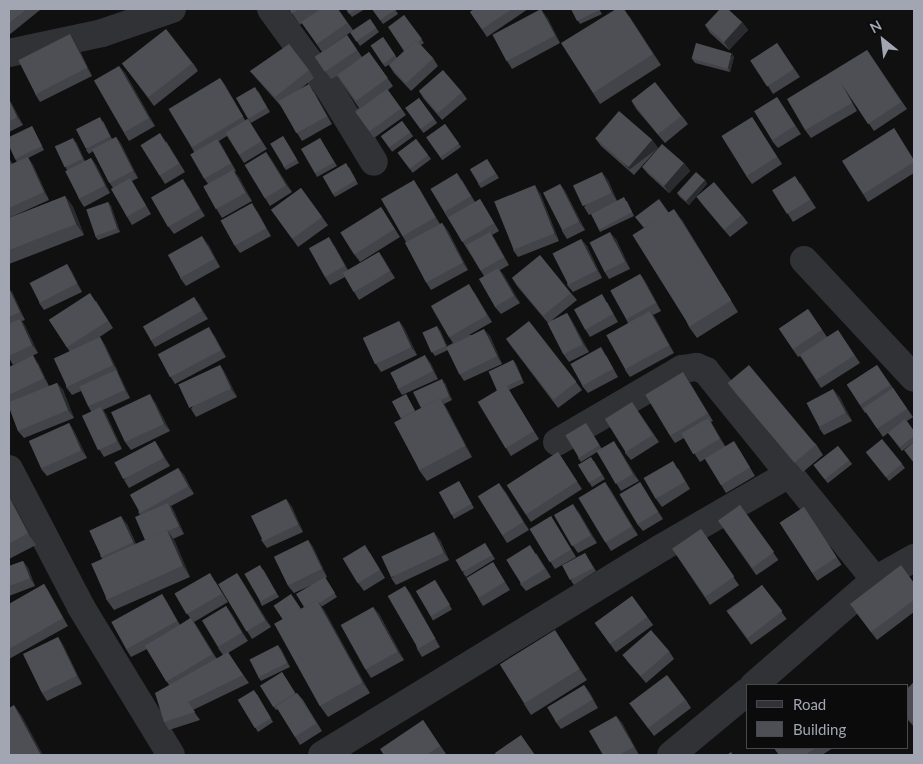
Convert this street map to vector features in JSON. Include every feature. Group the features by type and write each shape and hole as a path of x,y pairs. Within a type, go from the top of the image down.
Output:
{"street":[{"path":"9,52 102,33 172,9"},
{"path":"271,9 330,90 374,162"},
{"path":"804,260 914,378"},
{"path":"557,442 682,369 697,367 706,371 875,580"},
{"path":"9,469 81,607 171,755"},
{"path":"322,755 660,548 789,474"},
{"path":"755,684 875,580 914,558"},
{"path":"671,755 746,693"}],"building":[{"path":"9,9 27,9 9,23"},
{"path":"289,9 299,9 292,14"},
{"path":"321,9 338,9 347,23 317,44 301,22"},
{"path":"346,9 356,9 349,14"},
{"path":"372,9 395,9 395,10 380,20"},
{"path":"474,9 512,9 482,29 470,12"},
{"path":"541,9 555,35 507,61 492,35"},
{"path":"571,9 598,9 599,10 577,21"},
{"path":"616,9 624,9 653,54 593,93 561,43"},
{"path":"720,9 728,9 742,22 724,42 705,25"},
{"path":"404,15 422,39 418,42 416,40 404,51 388,27"},
{"path":"370,19 376,28 356,42 350,32"},
{"path":"166,29 192,63 148,97 122,63"},
{"path":"70,34 87,68 36,94 18,60"},
{"path":"347,35 357,50 325,72 315,57"},
{"path":"383,37 395,55 383,64 371,45"},
{"path":"416,40 433,58 406,84 389,65"},
{"path":"696,43 732,53 727,69 692,58"},
{"path":"777,43 794,69 767,86 750,60"},
{"path":"289,44 309,70 275,97 250,71"},
{"path":"867,50 901,102 868,124 841,83 852,103 805,130 787,99"},
{"path":"369,52 388,78 356,101 337,75"},
{"path":"119,66 149,118 124,132 94,80"},
{"path":"443,70 462,92 438,113 419,91"},
{"path":"220,78 243,117 192,147 169,109"},
{"path":"655,82 681,116 658,134 631,100"},
{"path":"309,84 327,116 296,133 278,101"},
{"path":"255,87 267,108 248,119 236,98"},
{"path":"387,89 401,108 370,131 355,112"},
{"path":"777,97 795,126 772,140 754,111"},
{"path":"419,98 434,119 421,129 405,108"},
{"path":"9,100 17,117 9,122"},
{"path":"619,111 652,140 629,167 595,138"},
{"path":"100,117 110,137 86,149 76,129"},
{"path":"752,117 777,157 746,176 721,136"},
{"path":"248,119 261,141 239,155 226,132"},
{"path":"402,121 410,132 389,148 381,136"},
{"path":"445,124 459,143 440,157 426,138"},
{"path":"32,126 42,146 15,159 9,146 9,137"},
{"path":"894,128 914,162 863,194 842,161"},
{"path":"160,133 179,164 160,176 140,145"},
{"path":"283,136 297,159 284,167 270,144"},
{"path":"116,137 133,171 109,183 92,149"},
{"path":"73,138 83,159 65,167 55,146"},
{"path":"320,138 334,162 315,173 301,149"},
{"path":"217,139 231,163 204,179 190,154"},
{"path":"416,139 428,155 410,169 398,153"},
{"path":"662,144 684,163 664,186 642,167"},
{"path":"266,152 286,185 265,198 245,165"},
{"path":"28,157 44,192 9,208 9,165"},
{"path":"91,158 105,186 79,199 65,171"},
{"path":"487,159 496,174 479,184 470,169"},
{"path":"346,163 356,180 333,194 323,176"},
{"path":"233,170 246,193 216,209 203,186"},
{"path":"602,172 612,193 583,206 573,186"},
{"path":"696,172 705,180 686,201 677,193"},
{"path":"457,173 471,196 444,212 430,189"},
{"path":"795,176 810,200 787,214 772,190"},
{"path":"130,178 146,206 127,217 111,189"},
{"path":"183,179 200,208 168,227 151,198"},
{"path":"414,180 436,217 403,236 381,199"},
{"path":"714,182 742,215 724,230 696,197"},
{"path":"560,184 579,221 562,230 543,193"},
{"path":"535,185 554,233 514,250 494,201"},
{"path":"301,188 322,217 292,239 271,210"},
{"path":"65,196 76,224 9,250 9,218"},
{"path":"624,197 632,212 599,229 591,214"},
{"path":"480,199 494,223 462,242 448,218"},
{"path":"659,199 669,213 644,228 635,217"},
{"path":"108,202 117,228 95,236 86,209"},
{"path":"252,203 266,228 235,246 221,220"},
{"path":"381,207 395,229 354,254 340,232"},
{"path":"674,209 731,301 690,327 632,235"},
{"path":"442,223 463,263 426,282 405,243"},
{"path":"490,232 504,257 480,270 466,245"},
{"path":"610,232 625,261 604,272 590,242"},
{"path":"202,236 215,259 180,278 168,255"},
{"path":"329,237 345,266 325,277 309,248"},
{"path":"581,239 597,270 568,285 552,254"},
{"path":"379,252 390,271 354,292 343,273"},
{"path":"540,255 571,293 543,316 512,278"},
{"path":"67,264 77,284 40,303 30,283"},
{"path":"498,268 514,296 495,307 479,279"},
{"path":"640,274 656,303 626,319 610,290"},
{"path":"469,284 487,315 449,337 431,306"},
{"path":"9,289 20,312 9,317"},
{"path":"90,293 108,321 67,347 49,320"},
{"path":"602,294 613,314 585,330 574,310"},
{"path":"194,297 202,311 151,340 143,326"},
{"path":"808,309 822,330 793,349 779,329"},
{"path":"650,311 669,345 625,369 606,335"},
{"path":"567,313 583,344 563,354 547,323"},
{"path":"20,319 32,345 9,356 9,324"},
{"path":"399,321 411,347 375,364 363,338"},
{"path":"529,321 576,382 554,400 506,339"},
{"path":"437,326 446,346 431,353 422,333"},
{"path":"209,327 221,350 170,377 158,354"},
{"path":"484,329 497,356 459,374 446,347"},
{"path":"838,330 854,355 817,380 800,355"},
{"path":"100,337 113,365 67,387 54,359"},
{"path":"601,347 613,369 583,386 570,364"},
{"path":"33,355 44,378 9,395 9,367"},
{"path":"425,355 433,371 398,389 390,373"},
{"path":"513,360 522,379 497,390 489,371"},
{"path":"220,365 231,389 189,408 178,384"},
{"path":"749,365 816,445 794,463 728,383"},
{"path":"877,365 890,385 860,405 847,385"},
{"path":"116,370 125,390 88,406 79,386"},
{"path":"683,372 708,413 670,436 645,395"},
{"path":"442,379 449,396 441,400 440,398 421,408 413,392"},
{"path":"57,383 68,410 18,431 9,402"},
{"path":"506,385 534,431 506,448 478,402"},
{"path":"893,388 907,409 877,429 863,408"},
{"path":"833,389 846,413 819,427 807,403"},
{"path":"150,394 164,424 125,442 111,412"},
{"path":"406,394 415,411 401,418 392,402"},
{"path":"440,398 465,446 419,470 394,422"},
{"path":"632,402 653,435 626,452 605,419"},
{"path":"101,407 117,441 98,450 82,416"},
{"path":"708,418 720,439 693,454 681,433"},
{"path":"905,419 914,431 914,436 900,447 888,433"},
{"path":"69,423 81,450 41,468 29,441"},
{"path":"586,423 599,445 579,458 565,435"},
{"path":"882,439 902,464 886,477 866,452"},
{"path":"155,441 164,458 123,479 114,463"},
{"path":"614,441 633,474 616,484 597,451"},
{"path":"734,441 750,468 721,485 705,459"},
{"path":"914,442 914,463 904,450"},
{"path":"838,446 849,460 825,479 814,465"},
{"path":"558,452 577,481 526,515 507,485"},
{"path":"591,457 602,475 589,483 578,465"},
{"path":"673,461 685,482 656,499 644,478"},
{"path":"178,468 188,486 140,513 130,495"},
{"path":"459,481 472,504 451,515 439,492"},
{"path":"605,482 632,527 605,543 578,498"},
{"path":"640,482 658,512 637,524 619,494"},
{"path":"499,483 523,522 502,535 478,496"},
{"path":"9,497 28,533 9,544"},
{"path":"286,499 298,524 263,541 251,516"},
{"path":"168,503 179,526 145,540 135,517"},
{"path":"573,504 591,535 572,546 554,515"},
{"path":"740,505 774,552 752,568 718,521"},
{"path":"804,507 837,557 812,573 780,523"},
{"path":"121,516 133,542 102,557 89,531"},
{"path":"551,516 571,549 550,562 530,529"},
{"path":"701,529 734,577 706,597 672,549"},
{"path":"167,530 183,566 107,599 91,564"},
{"path":"434,532 444,553 391,577 381,557"},
{"path":"308,540 322,569 288,585 274,557"},
{"path":"485,543 492,555 463,572 456,560"},
{"path":"365,545 380,570 358,583 343,558"},
{"path":"530,545 545,569 521,584 506,560"},
{"path":"585,553 593,568 570,580 562,565"},
{"path":"23,561 30,578 9,586 9,566"},
{"path":"493,562 505,582 478,598 466,578"},
{"path":"260,565 276,593 260,602 244,574"},
{"path":"901,565 914,583 914,600 871,632 850,604"},
{"path":"210,573 222,594 186,614 174,594"},
{"path":"237,573 265,620 246,631 218,584"},
{"path":"325,577 335,593 319,603 317,600 304,607 296,594"},
{"path":"435,580 450,605 431,616 416,591"},
{"path":"44,584 63,618 9,649 9,604"},
{"path":"762,585 782,611 748,638 727,612"},
{"path":"405,586 436,639 418,649 388,596"},
{"path":"162,594 177,621 126,649 111,622"},
{"path":"291,594 301,609 284,621 274,606"},
{"path":"632,596 647,617 610,644 595,623"},
{"path":"317,600 363,682 320,706 274,624"},
{"path":"226,606 242,633 218,647 202,620"},
{"path":"373,607 398,652 365,670 341,625"},
{"path":"191,618 213,654 166,682 145,646"},
{"path":"555,630 579,669 524,703 500,664"},
{"path":"651,630 669,651 641,676 622,655"},
{"path":"58,637 77,676 42,693 23,654"},
{"path":"278,645 287,663 259,677 249,660"},
{"path":"228,652 243,675 188,702 195,712 164,722 155,693"},
{"path":"282,672 295,693 273,707 260,686"},
{"path":"667,675 686,700 648,728 629,703"},
{"path":"914,682 914,721 912,723 908,718 908,688"},
{"path":"584,685 593,700 556,722 547,707"},
{"path":"254,690 271,718 255,728 238,700"},
{"path":"297,693 316,724 295,737 276,706"},
{"path":"14,705 41,755 9,755 9,708"},
{"path":"616,716 634,747 619,755 603,755 589,731"},
{"path":"423,720 440,746 426,755 384,755 380,749"},
{"path":"521,735 535,755 496,755 495,753"},
{"path":"775,749 814,749 805,755 779,755"}]}
